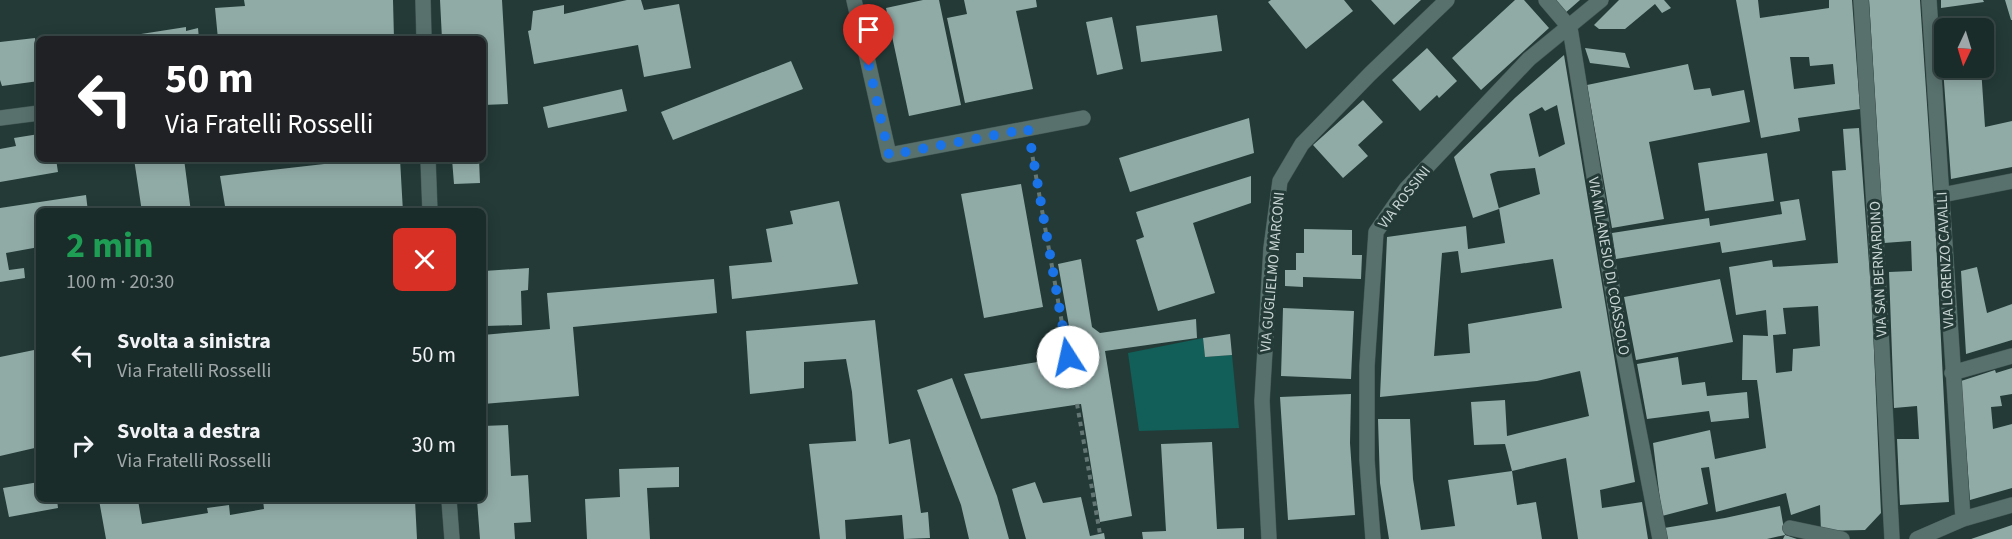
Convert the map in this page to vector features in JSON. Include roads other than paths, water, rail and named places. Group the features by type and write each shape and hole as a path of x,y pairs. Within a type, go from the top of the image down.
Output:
{"street":[{"path":"423,0 424,36"},
{"path":"854,0 889,155 1083,118"},
{"name":"VIA GUGLIELMO MARCONI","path":"1269,539 1263,401 1271,248 1280,181 1302,144 1447,0"},
{"path":"1546,0 1570,28"},
{"name":"VIA ROSSINI","path":"1373,539 1366,460 1367,366 1376,232 1406,189 1529,59 1570,28 1601,0"},
{"name":"VIA SAN BERNARDINO","path":"1861,0 1892,539"},
{"name":"VIA LORENZO CAVALLI","path":"1929,0 1963,519"},
{"name":"VIA MILANESIO DI COASSOLO","path":"1570,28 1619,330 1660,539"},
{"path":"0,118 36,113"},
{"path":"428,162 430,208"},
{"path":"1942,195 2012,181"},
{"path":"1952,373 2012,356"},
{"path":"448,502 452,539"},
{"path":"1917,539 1963,519 2012,505"},
{"path":"1790,528 1842,539"}]}
